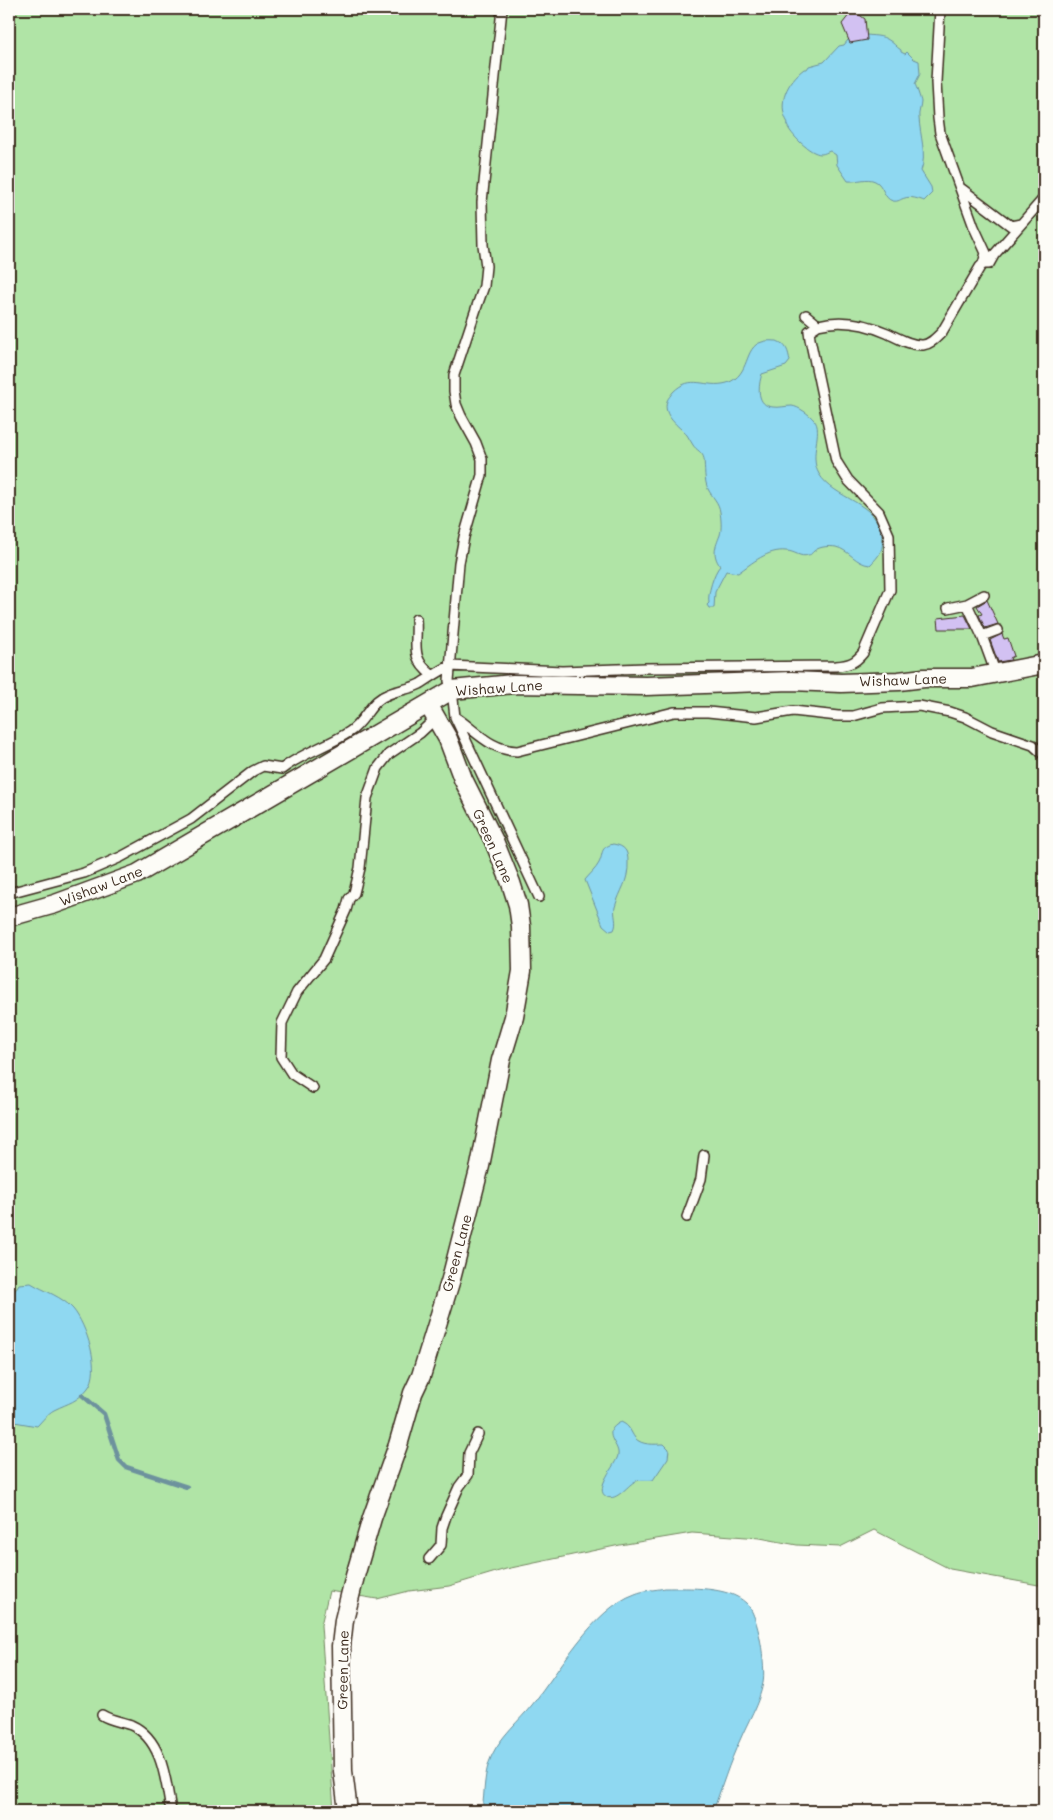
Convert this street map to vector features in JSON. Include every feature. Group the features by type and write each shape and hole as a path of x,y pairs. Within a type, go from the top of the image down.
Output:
{"street":[{"name":"Wishaw Lane","path":"9,917 55,904 137,874 432,711 452,690 513,684 646,686 791,681 841,683 924,678 972,678 1044,664"},
{"name":"Green Lane","path":"348,1811 343,1771 341,1646 344,1620 372,1518 398,1445 413,1393 421,1376 451,1279 484,1146 502,1060 514,1017 522,970 521,926 518,905 511,884 494,841 463,779 448,739 432,711"}],"lane":[{"path":"502,9 482,202 483,245 486,266 484,286 454,375 456,404 482,459 482,475 458,563 449,680 456,717 539,897"},
{"path":"940,9 936,82 938,118 943,141 960,188 990,254"},
{"path":"960,188 980,202 1012,230"},
{"path":"809,331 818,325 836,322 860,325 885,332 908,342 921,345 928,344 935,340 942,332 990,254 1044,198"},
{"path":"966,203 971,199 980,202"},
{"path":"9,893 84,873 121,857 191,820 253,771 263,766 282,769 291,761 336,740 352,730 362,721 378,700 395,692 418,685 450,666 562,671 646,668 848,666 857,661 863,653 890,590 889,535 879,512 848,480 836,461 818,382 806,315 818,325"},
{"path":"948,608 967,604 984,595"},
{"path":"967,604 982,636 996,674"},
{"path":"416,619 416,652 418,661 432,675"},
{"path":"982,636 998,630"},
{"path":"456,717 492,746 505,751 518,751 674,712 708,712 756,717 793,711 853,716 882,708 919,706 965,717 992,732 1032,745 1044,755"},
{"path":"313,1088 292,1074 281,1057 282,1023 296,992 324,959 349,900 354,893 360,868 367,798 378,768 389,754 420,733 432,711"},
{"path":"686,1217 701,1179 704,1155"},
{"path":"429,1559 441,1545 442,1528 446,1516 468,1475 469,1454 478,1434"},
{"path":"102,1715 110,1720 131,1725 145,1735 152,1743 161,1763 171,1811"}],"green space":[{"path":"9,9 1044,9 1044,1586 950,1569 874,1530 840,1547 797,1545 760,1538 692,1533 620,1545 506,1569 449,1586 409,1591 377,1599 329,1591 321,1625 334,1811 9,1811"}],"water":[{"path":"859,33 887,39 901,52 905,54 907,52 919,61 920,74 915,84 921,102 919,116 923,145 923,165 921,171 931,187 932,193 924,201 909,197 893,201 887,198 875,181 869,179 848,181 837,165 836,155 830,151 821,154 811,151 796,138 787,125 783,108 784,100 793,80 809,66 824,62 839,46 844,45 852,35"},
{"path":"766,341 777,341 783,344 789,354 790,361 786,366 762,374 759,389 761,399 767,406 792,406 798,408 814,420 817,425 815,459 819,474 835,490 872,515 879,524 882,536 882,549 870,565 834,547 819,548 805,556 789,551 767,554 738,573 726,571 715,592 714,608 709,608 707,605 709,603 710,589 715,573 720,566 715,551 721,529 719,508 707,486 704,459 687,435 669,416 666,406 667,401 673,392 686,383 719,384 735,379 744,368 752,349 756,345"},
{"path":"613,844 625,850 628,869 626,880 615,907 615,927 614,930 610,931 603,925 585,880 598,865 604,849"},
{"path":"31,1283 59,1298 73,1309 83,1325 93,1359 92,1380 84,1393 72,1402 52,1411 37,1426 9,1421 9,1300 19,1284"},
{"path":"621,1422 628,1427 638,1441 649,1444 664,1444 669,1449 668,1458 653,1480 636,1481 611,1498 603,1494 602,1489 618,1455 612,1439 612,1430"},
{"path":"665,1588 708,1589 729,1593 738,1597 751,1609 758,1629 764,1675 763,1683 756,1705 732,1757 713,1811 482,1811 487,1769 496,1748 532,1705 591,1626 620,1602 639,1593"}],"building":[{"path":"857,13 865,19 867,40 850,43 842,24 850,14"},
{"path":"987,600 998,624 985,628 979,615 982,614 977,606"},
{"path":"965,615 972,629 939,629 938,618"},
{"path":"1002,634 1004,639 1008,638 1014,656 1010,658 1011,660 998,662 990,640"}],"waterway":[{"path":"82,1395 104,1414 119,1460 126,1467 187,1487"}]}
